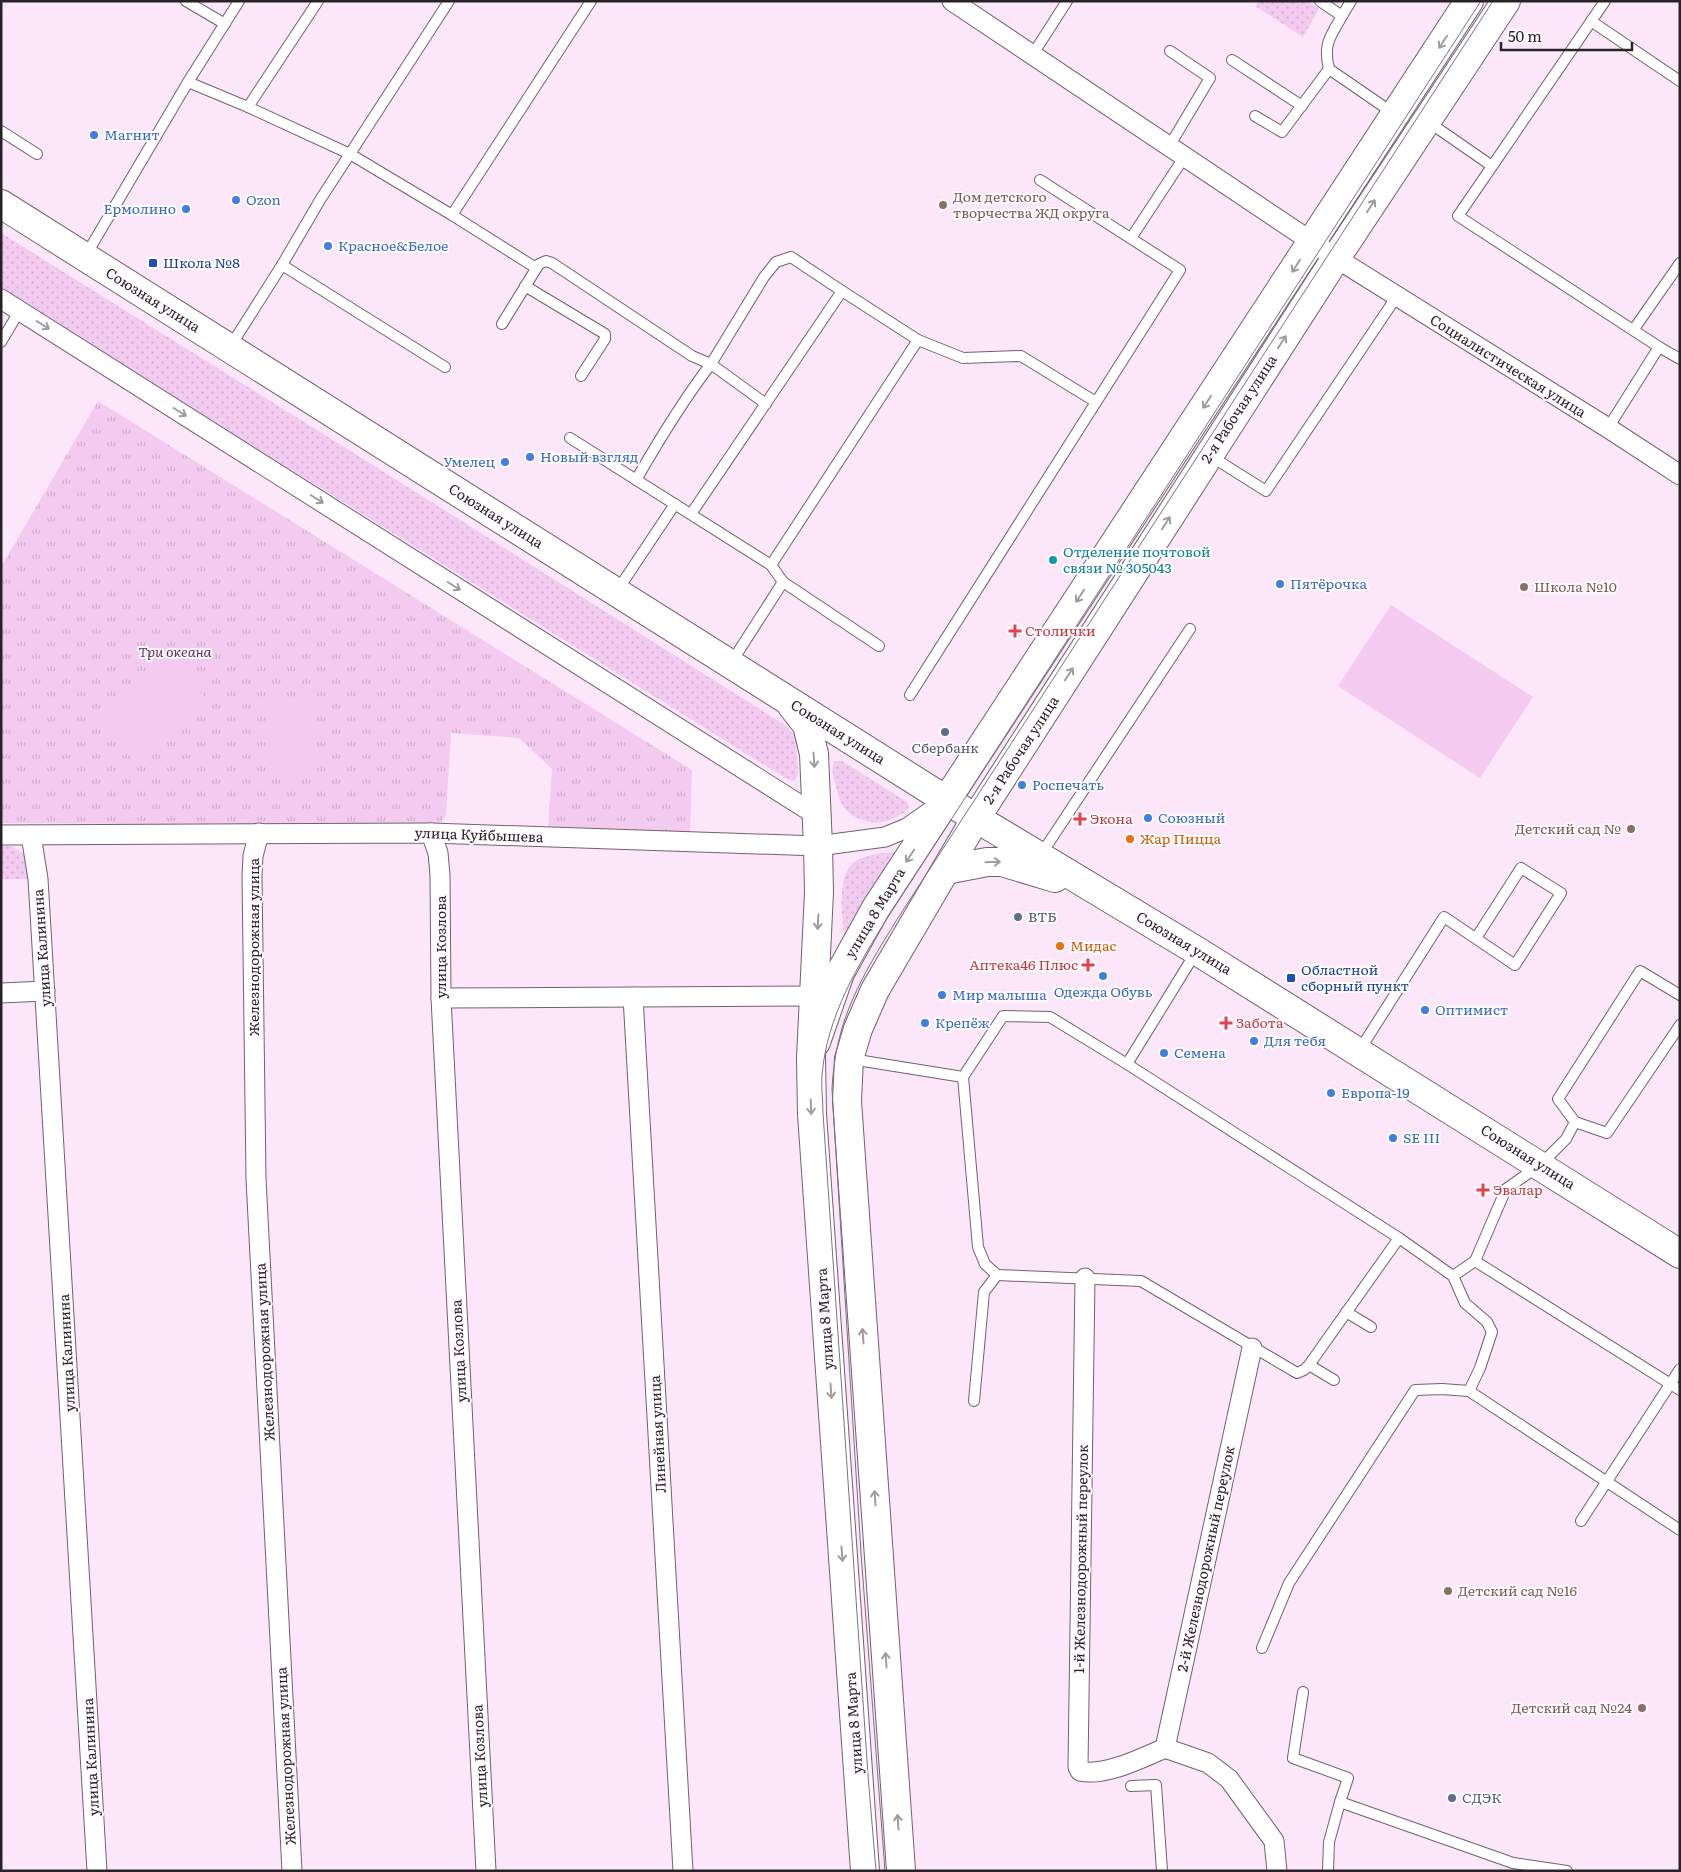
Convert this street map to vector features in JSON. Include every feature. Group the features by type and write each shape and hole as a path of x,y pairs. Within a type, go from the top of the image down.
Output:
{"main road":[{"path":"946,800 1469,1"},
{"name":"2-я Рабочая улица","path":"976,818 1336,258 1506,1"},
{"name":"Союзная улица","path":"1,204 946,800 1197,951 1680,1254"},
{"path":"788,701 806,725 814,754 819,892 811,1058"},
{"name":"улица 8 Марта","path":"865,1871 819,1230 812,1114 811,1058 840,973 876,908 946,800"},
{"path":"901,1871 847,1101 849,1059 858,1029 875,990 976,818"},
{"path":"946,870 987,862 1002,862 1064,880 1129,910"}],"street":[{"name":"Социалистическая улица","path":"952,1 1336,258 1680,475"},
{"path":"1,299 816,815"},
{"name":"улица Куйбышева","path":"1,835 430,833 818,846 885,836 907,828 946,800"},
{"name":"Железнодорожная улица","path":"259,833 253,856 252,876 256,1179 292,1871"},
{"name":"улица Козлова","path":"430,833 438,853 440,875 441,998 486,1871"},
{"name":"улица Калинина","path":"31,835 38,879 97,1871"},
{"path":"1,992 45,990"},
{"path":"441,998 814,996"},
{"name":"Линейная улица","path":"633,997 683,1871"},
{"name":"1-й Железнодорожный переулок","path":"1085,1278 1078,1766 1080,1771 1087,1773 1103,1772 1164,1748"},
{"name":"2-й Железнодорожный переулок","path":"1164,1748 1252,1348"},
{"path":"1164,1748 1208,1763 1229,1779 1274,1842 1277,1871"}],"lane":[{"path":"186,1 225,24"},
{"path":"85,257 188,82 239,1"},
{"path":"248,107 318,1"},
{"path":"229,348 350,154 449,1"},
{"path":"452,215 591,1"},
{"path":"1033,54 1067,1"},
{"path":"1320,1 1342,16"},
{"path":"1351,1 1328,40 1326,54 1329,69 1396,115"},
{"path":"1605,1 1458,216 1680,359"},
{"path":"1591,21 1680,81"},
{"path":"1131,238 1177,150 1210,78 1170,51"},
{"path":"1232,60 1302,106"},
{"path":"1255,116 1282,132 1329,69"},
{"path":"188,82 248,107 350,154 536,268"},
{"path":"1427,120 1492,166"},
{"path":"1,131 37,154"},
{"path":"910,695 1180,270 1040,180"},
{"path":"636,480 658,443 711,364 764,277 776,262 791,257 918,340 963,358 1021,356 1096,402"},
{"path":"502,324 536,268 539,264 546,261 552,263 692,356 711,364 766,404"},
{"path":"1634,329 1680,263"},
{"path":"282,264 445,367"},
{"path":"525,286 604,334 605,339 581,376"},
{"path":"691,514 842,291"},
{"path":"1209,455 1266,491 1397,296"},
{"path":"1,342 20,310"},
{"path":"771,565 918,340"},
{"path":"1608,428 1659,347"},
{"path":"570,438 771,565 784,582 879,646"},
{"path":"616,592 675,504"},
{"path":"730,664 784,582"},
{"path":"1039,856 1190,629"},
{"path":"1358,1052 1444,917 1515,965 1561,893 1521,868 1476,938"},
{"path":"1127,1064 1197,951"},
{"path":"1680,994 1640,972 1558,1099 1575,1122 1607,1133 1680,1025"},
{"path":"1399,1238 1309,1364 1304,1370 1297,1373 1141,1282 996,1275 985,1264 978,1247 962,1077 1003,1016 1050,1017 1127,1064 1399,1238 1453,1276 1465,1303 1487,1322 1492,1332 1480,1368 1469,1391"},
{"path":"849,1059 962,1077"},
{"path":"1453,1276 1475,1262 1506,1188 1540,1165 1566,1139 1575,1122"},
{"path":"1475,1262 1680,1390"},
{"path":"974,1402 984,1292 996,1275"},
{"path":"1346,1312 1370,1328"},
{"path":"1309,1364 1334,1380"},
{"path":"1581,1521 1680,1369"},
{"path":"1262,1648 1290,1583 1415,1390 1442,1388 1469,1391 1678,1525"},
{"path":"1303,1692 1294,1758 1348,1778 1329,1842 1328,1871"},
{"path":"1131,1786 1156,1785 1162,1871"},
{"path":"1340,1802 1513,1862 1566,1871"}],"green space":[{"path":"1259,1 1307,1 1319,9 1303,37 1255,6"},
{"path":"1,233 785,725 796,737 798,773 795,781 782,776 1,288"},
{"name":"Три океана","path":"98,401 692,770 690,834 548,829 552,769 519,738 451,733 446,815 438,826 1,823 1,567"},
{"path":"1391,605 1533,697 1480,778 1338,686"},
{"path":"179,658 211,707 132,759 100,709"},
{"path":"312,697 313,774 267,774 266,698"},
{"path":"834,761 842,761 907,802 908,809 901,815 882,822 864,821 852,815 841,803 833,774"},
{"path":"1,846 12,846 28,857 31,879 1,879"},
{"path":"881,853 894,853 899,858 845,943 842,890 847,871 858,860"}],"tram line":[{"path":"876,1871 823,1113 822,1075 830,1032 855,973 888,917 1481,1"},
{"path":"885,1871 861,1553 832,1089 838,1042 844,1021 861,981 896,921 1493,1"}],"place":[{"name":"Магнит","path":"94,135"},
{"name":"Ozon","path":"236,200"},
{"name":"Дом детского творчества ЖД округа","path":"943,205"},
{"name":"Ермолино","path":"186,209"},
{"name":"Красное&Белое","path":"328,246"},
{"name":"Школа №8","path":"153,263"},
{"name":"Новый взгляд","path":"530,457"},
{"name":"Умелец","path":"505,462"},
{"name":"Отделение почтовой связи № 305043","path":"1053,560"},
{"name":"Пятёрочка","path":"1280,584"},
{"name":"Школа №10","path":"1524,587"},
{"name":"Столички","path":"1015,631"},
{"name":"Сбербанк","path":"945,732"},
{"name":"Роспечать","path":"1022,785"},
{"name":"Союзный","path":"1148,818"},
{"name":"Экона","path":"1080,819"},
{"name":"Детский сад №","path":"1631,829"},
{"name":"Жар Пицца","path":"1130,839"},
{"name":"ВТБ","path":"1018,917"},
{"name":"Мидас","path":"1060,946"},
{"name":"Аптека46 Плюс","path":"1088,965"},
{"name":"Одежда Обувь","path":"1103,976"},
{"name":"Областной сборный пункт","path":"1291,978"},
{"name":"Мир малыша","path":"942,995"},
{"name":"Оптимист","path":"1425,1010"},
{"name":"Крепёж","path":"925,1023"},
{"name":"Забота","path":"1226,1023"},
{"name":"Для тебя","path":"1254,1041"},
{"name":"Семена","path":"1164,1053"},
{"name":"Европа-19","path":"1331,1093"},
{"name":"SE III","path":"1393,1138"},
{"name":"Эвалар","path":"1483,1190"},
{"name":"Детский сад №16","path":"1448,1591"},
{"name":"Детский сад №24","path":"1642,1708"},
{"name":"СДЭК","path":"1452,1798"}]}
